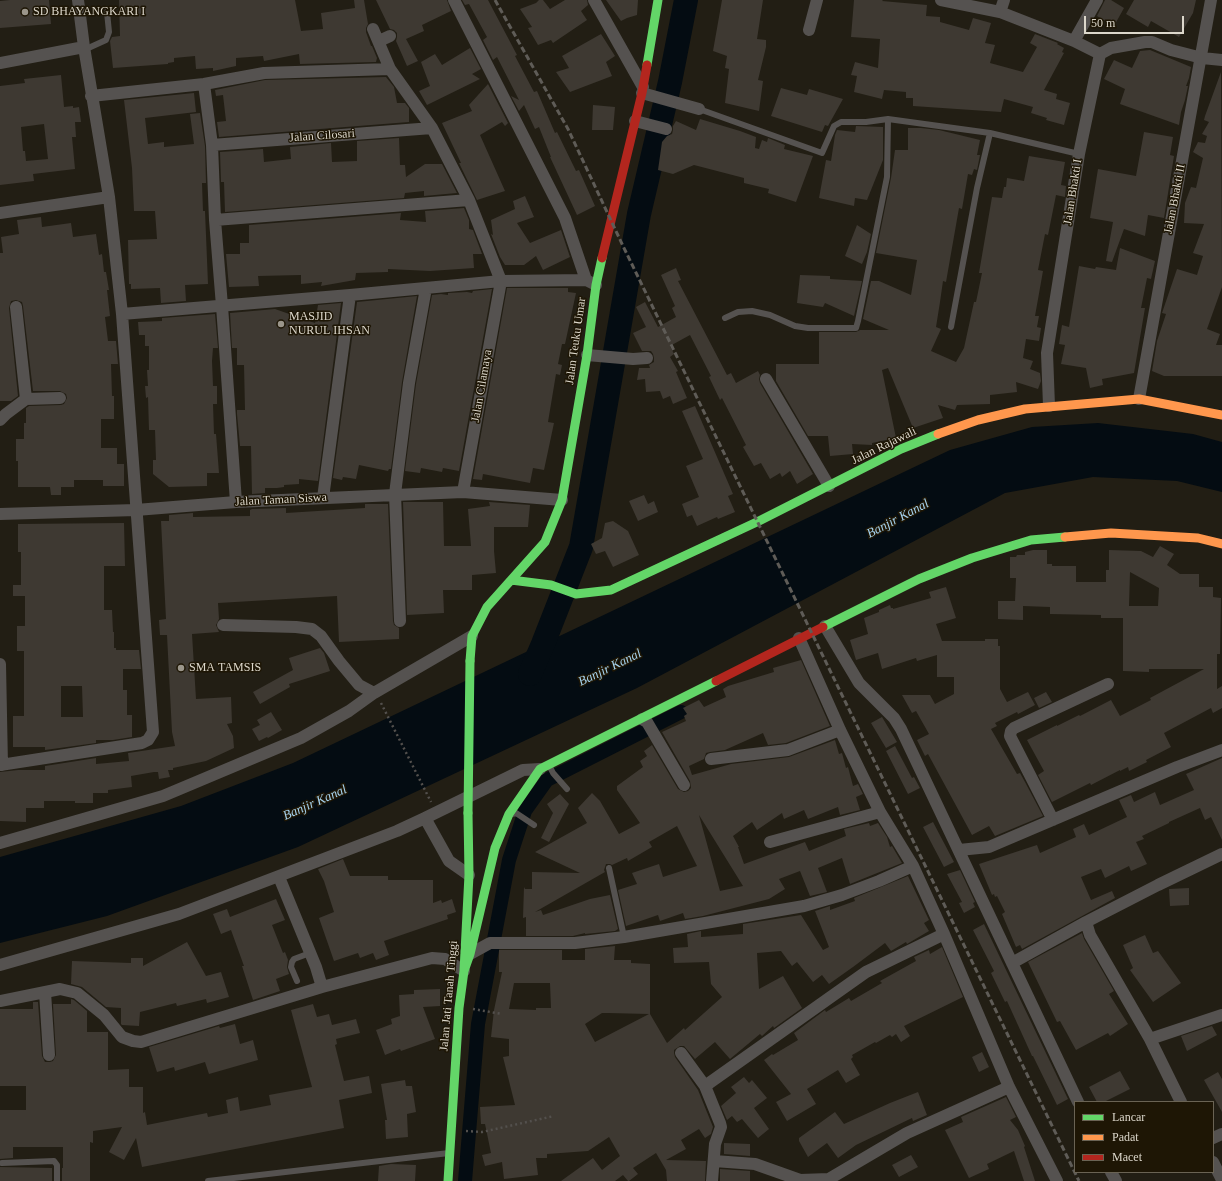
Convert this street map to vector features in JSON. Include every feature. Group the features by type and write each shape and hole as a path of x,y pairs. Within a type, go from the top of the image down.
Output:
{"street":[{"path":"0,664 1,765 142,743 148,740 151,736 152,732 122,314 109,197 91,96 78,0"},
{"path":"122,314 501,281 591,282 565,218 454,0"},
{"path":"594,0 646,92 699,109"},
{"name":"Jalan Teuku Umar","path":"468,813 470,661 472,636 486,608 545,542 562,500 593,355 591,282 641,122 658,0"},
{"path":"809,30 817,0"},
{"path":"941,0 1002,6 1100,54 1111,48 1152,42 1171,50 1202,58 1222,60"},
{"path":"1074,41 1096,0"},
{"name":"Jalan Bhakti II","path":"1139,399 1202,58 1211,0"},
{"path":"373,29 390,69 432,128 469,200 501,281"},
{"path":"378,40 390,36"},
{"path":"0,63 84,48"},
{"name":"Jalan Bhakti I","path":"1048,406 1047,353 1080,154 1100,54"},
{"path":"91,96 204,84 264,73 390,69"},
{"path":"204,84 212,145 215,220 236,502"},
{"path":"641,122 665,128"},
{"name":"Jalan Cilosari","path":"212,145 432,128"},
{"path":"0,213 109,197"},
{"path":"215,220 469,200"},
{"name":"Jalan Cilamaya","path":"463,492 501,281"},
{"path":"400,621 396,494 409,383 426,288"},
{"path":"323,498 350,295"},
{"path":"16,307 26,399"},
{"path":"593,355 633,359 647,358"},
{"path":"766,379 829,486"},
{"path":"0,420 26,399 60,398"},
{"name":"Jalan Rajawali","path":"511,580 551,585 576,594 611,590 759,521 901,449 978,420 1025,409 1139,399 1222,415"},
{"name":"Jalan Taman Siswa","path":"0,514 136,510 236,502 463,492 562,500"},
{"path":"0,964 179,914 397,831 523,770 547,769 645,720 799,638 919,579 972,558 1031,540 1111,533 1198,538 1222,544"},
{"path":"223,625 296,627 312,629 321,636 359,685 377,697"},
{"path":"825,626 859,683 894,718 901,729 1078,1101"},
{"path":"0,843 163,796 302,738 377,697 472,636"},
{"path":"799,638 840,730 880,812 913,866 944,934 1009,1087 1057,1181"},
{"path":"1053,820 1010,736 1011,731 1014,728 1108,684"},
{"path":"645,720 684,785"},
{"path":"711,759 788,750 840,730"},
{"path":"959,850 989,847 1178,767 1222,750"},
{"path":"0,1001 60,989 78,993 104,1015 122,1037 133,1042 141,1042 322,987 432,958 445,959 464,971 470,954 495,848 513,813 547,769"},
{"path":"770,842 880,812"},
{"name":"Jalan Jati Tanah Tinggi","path":"448,1181 459,1008 464,971 469,875 468,813"},
{"path":"425,818 449,861 469,875"},
{"path":"1012,962 1086,922 1222,854"},
{"path":"470,954 496,943 575,944 804,906 842,895 913,866"},
{"path":"279,877 310,953 322,987"},
{"path":"1086,922 1090,935 1150,1039 1181,1101"},
{"path":"705,1086 866,972 944,934"},
{"path":"45,992 49,1055"},
{"path":"1150,1039 1222,1014"},
{"path":"681,1053 705,1086 721,1127 715,1144 712,1181"},
{"path":"714,1161 755,1164 800,1180 829,1179 907,1133 1009,1087"},
{"path":"1214,1164 1222,1180"}],"lane":[{"path":"84,48 106,40 109,32 107,12"},
{"path":"699,109 822,153 834,126 841,122 866,122 888,119 990,133 1080,154"},
{"path":"725,318 738,312 752,311 770,315 795,326 808,328 854,329 857,327 887,177 888,119"},
{"path":"951,327 977,188 990,133"},
{"path":"547,769 566,788"},
{"path":"513,813 531,823"},
{"path":"609,868 624,937"},
{"path":"297,981 291,967 292,962 294,959 310,953"},
{"path":"208,1181 450,1153"},
{"path":"2,1163 54,1161 57,1165 57,1181"}],"path":[{"path":"377,697 433,806"},
{"path":"478,1010 502,1014"},
{"path":"466,1131 482,1132 554,1116"}],"water":[{"name":"Banjir Kanal","path":"1098,423 1193,434 1222,442 1222,492 1177,481 1093,477 1005,493 637,688 298,847 107,916 0,943 0,857 181,806 293,763 950,450 1032,427"}],"building":[{"name":"SD BHAYANGKARI I","path":"49,0 51,24 0,28 0,1"},
{"path":"119,0 295,0 301,31 323,29 321,13 355,8 354,0 364,0 368,24 366,32 377,58 376,62 300,64 299,54 264,61 263,56 236,58 236,66 213,71 213,68 196,69 195,56 174,58 174,62 168,64 113,68 110,41 112,37 120,36"},
{"path":"376,0 447,0 451,11 422,25 424,31 406,39 418,61 407,66 396,41 397,33 390,29"},
{"path":"462,0 488,0 517,55 515,56 534,92 537,91 555,133 557,132 576,171 579,170 595,206 577,215 550,157 539,127 535,129 524,105 519,111 511,96 519,100 497,57 493,60 483,40 487,37 469,4 465,5"},
{"path":"539,0 543,0 550,9 565,0 587,0 588,5 581,11 587,20 553,43 551,40 538,45 528,28 532,27 520,9 536,3"},
{"path":"606,0 638,0 637,15 621,21"},
{"path":"722,0 763,0 757,39 766,40 766,47 758,80 763,81 759,111 725,103 729,69 725,68 727,56 713,51"},
{"path":"854,0 883,0 882,1 927,5 926,16 940,17 940,22 969,30 973,18 991,23 985,43 995,45 990,63 1023,72 1037,47 1030,43 1035,34 1058,43 1057,44 1064,48 1062,52 1064,53 1044,90 1057,94 1056,99 1070,103 1064,125 1046,120 1047,118 1031,113 1033,107 1004,99 1001,112 913,106 913,98 906,98 906,92 884,90 882,99 854,92 857,76 851,75 855,62 878,68 880,39 851,37"},
{"path":"1105,0 1111,0 1124,8 1114,26 1097,16"},
{"path":"1134,0 1196,0 1193,13 1179,37 1151,21 1148,27 1126,14"},
{"path":"601,34 615,56 606,62 612,76 570,92 556,72 569,68 562,56"},
{"path":"470,48 481,69 472,74 480,79 427,105 419,91 430,86 421,62 435,54 442,65"},
{"path":"1150,50 1191,67 1179,125 1120,104 1125,89 1104,79 1114,60 1132,68 1140,51"},
{"path":"1221,72 1222,287 1207,329 1220,334 1216,345 1222,345 1222,376 1164,376 1152,371 1157,341 1166,314 1162,313 1177,269 1197,275 1203,256 1193,253 1204,224 1184,223 1185,203 1191,187 1196,188 1203,158 1193,152 1198,142 1205,143 1207,136 1202,134 1209,122 1204,120"},
{"path":"61,75 64,107 79,107 81,122 75,122 76,137 72,137 75,169 33,174 34,181 0,185 0,86 25,83 24,79","holes":["44,124 48,159 26,161 25,151 23,151 21,127"]},
{"path":"386,77 394,87 397,103 405,103 409,108 409,122 219,137 217,122 226,121 223,95 216,96 215,90 265,80"},
{"path":"488,84 508,123 505,126 502,122 480,135 505,191 477,200 442,123 472,111 469,105"},
{"path":"781,88 807,95 809,89 843,99 828,126 825,125 822,132 771,116"},
{"path":"194,93 196,112 145,118 148,144 164,142 164,147 194,144 190,114 200,113 205,146 206,183 202,183 203,211 205,211 208,284 185,285 186,301 161,303 160,288 131,289 131,284 129,284 128,240 157,239 155,211 134,211 132,168 124,100"},
{"path":"593,105 615,107 613,130 592,130"},
{"path":"700,119 756,137 755,148 759,149 762,140 767,142 768,138 785,145 784,149 813,156 796,202 768,193 769,189 744,183 744,178 694,165 673,174 658,170 662,142 667,136 672,134 673,126 676,121 696,130"},
{"path":"856,126 883,127 883,160 867,200 855,198 854,206 819,198 826,160 831,161 837,130 855,132"},
{"path":"908,128 939,130 980,140 977,155 980,155 977,170 974,169 972,175 968,174 962,209 959,208 946,282 943,281 936,327 941,329 931,351 956,362 964,348 974,302 976,302 982,273 979,273 992,197 1002,198 1004,187 1006,187 1007,178 1024,181 1029,156 1065,162 1061,185 1066,186 1065,197 1056,195 1048,235 1045,234 1038,270 1043,271 1035,316 1039,316 1037,327 1041,328 1039,341 1026,339 1023,358 1033,361 1030,369 1040,373 1041,381 1038,389 1016,382 1017,392 990,395 990,404 957,405 955,410 938,405 943,418 913,428 888,368 882,370 896,438 872,443 872,445 852,444 853,454 830,456 828,436 808,436 776,381 776,364 819,364 819,332 889,330 863,319 871,281 879,281 911,295 917,260 876,253 895,150 908,150"},
{"path":"1144,132 1173,137 1170,155 1174,156 1164,218 1148,215 1145,236 1124,229 1112,262 1106,261 1113,222 1090,218 1098,169 1136,176"},
{"path":"399,138 400,165 405,165 406,177 425,164 442,164 457,193 424,196 424,191 405,193 404,198 225,212 224,182 221,182 220,152 263,149 264,162 291,159 290,147 331,143 332,162 357,161 357,141"},
{"path":"525,196 534,217 517,223 530,243 561,230 570,257 543,270 536,256 524,265 505,265 500,257 491,234 493,235 491,220 515,209 513,201"},
{"path":"464,208 469,220 469,229 473,230 482,254 473,254 474,268 430,271 388,269 388,272 356,273 355,280 321,286 322,282 301,284 301,275 258,276 259,286 229,287 226,254 240,254 240,243 249,243 249,225 401,213 400,220 426,222 425,211"},
{"path":"41,217 42,227 71,223 73,237 96,234 99,255 102,254 104,272 106,272 109,290 107,290 110,316 105,317 108,341 116,341 118,364 111,364 112,396 114,396 114,419 101,419 101,448 117,448 117,464 124,464 124,486 103,486 103,480 74,480 74,487 61,487 61,495 51,495 50,487 18,487 16,439 24,439 26,408 29,406 61,405 64,404 67,398 66,394 60,391 33,391 23,306 22,302 16,300 11,301 9,308 18,396 11,401 0,401 0,253 3,253 1,237 19,234 17,220"},
{"path":"857,225 871,234 867,252 862,264 845,256"},
{"path":"1120,248 1155,261 1151,279 1147,278 1141,308 1145,308 1134,373 1102,379 1103,385 1090,388 1086,368 1061,364 1065,345 1059,344 1062,325 1069,327 1079,266 1095,269 1096,267 1116,270"},
{"path":"676,268 681,280 678,281 727,375 731,373 736,383 758,371 760,375 760,383 813,474 797,484 790,471 782,477 780,473 770,479 761,463 754,466 743,447 746,445 722,398 720,400 709,377 711,376 690,335 670,346 674,354 670,357 678,371 676,372 687,398 673,404 670,396 663,399 660,391 646,392 645,379 637,380 639,368 650,368 649,365 654,362 654,358 651,351 642,351 633,333 646,327 636,307 645,302 658,327 676,317 672,308 675,306 661,275"},
{"path":"800,275 830,276 830,279 862,281 854,316 825,303 823,307 797,303"},
{"path":"507,288 568,288 568,292 576,293 565,344 562,344 558,364 562,365 560,375 556,374 548,422 554,423 544,470 533,468 530,483 483,474 482,480 473,479"},
{"path":"492,289 459,471 443,468 442,472 421,468 420,473 405,471 416,384 432,295 448,295 448,293 467,292 472,293 473,291"},
{"path":"417,296 402,382 391,469 388,471 359,465 356,479 343,477 342,480 333,478 357,302"},
{"path":"341,303 318,481 299,479 299,484 284,485 284,487 277,488 265,488 265,493 252,494 251,446 240,446 237,414 237,410 245,410 244,365 237,365 237,348 232,348 230,313 275,309 315,323 318,305"},
{"path":"215,314 218,348 213,348 212,361 213,386 217,386 217,404 213,404 214,434 216,434 219,473 207,473 207,486 169,487 153,474 153,460 156,460 155,430 149,430 148,397 146,398 145,386 148,386 147,370 149,370 149,346 145,346 145,335 139,335 138,322 162,321 162,318"},
{"path":"695,406 733,494 728,496 735,512 718,519 717,517 697,526 692,515 687,517 682,504 699,497 686,466 703,459 682,411"},
{"path":"644,495 648,504 654,501 658,512 638,521 629,501"},
{"path":"403,502 443,502 444,546 471,546 468,509 490,506 489,502 530,505 528,527 494,527 496,573 472,575 472,590 443,590 444,613 407,615"},
{"path":"365,504 388,504 393,621 394,625 399,628 399,639 339,642 337,596 218,603 219,619 216,625 219,632 192,634 196,699 231,697 232,723 227,724 233,736 234,748 206,761 168,770 170,777 159,779 158,772 131,776 132,787 108,790 108,793 93,793 93,803 75,803 75,801 44,801 44,808 26,808 26,822 0,821 0,772 45,770 45,766 96,758 96,764 129,761 128,753 175,746 172,732 167,635 160,635 159,620 166,619 161,521 169,521 169,515 193,513 193,517 250,516 250,510 252,509 286,508 286,513 365,508"},
{"path":"613,521 628,531 639,555 613,567 605,551 596,554 591,544 602,538 605,523"},
{"path":"124,523 125,566 104,566 104,610 112,610 114,648 116,648 116,650 139,650 141,669 123,669 123,690 127,690 127,715 132,715 132,737 113,740 96,740 96,743 45,750 45,747 13,747 13,716 24,716 24,651 17,651 17,626 25,626 25,596 13,596 13,585 21,585 21,552 18,552 18,524","holes":["61,686 82,686 83,717 61,717"]},
{"path":"1160,546 1174,554 1167,565 1180,574 1199,574 1199,587 1213,587 1213,597 1221,598 1220,654 1217,654 1217,689 1222,686 1222,708 1213,713 1211,708 1164,733 1171,747 1146,760 1147,762 1129,771 1128,767 1120,770 1091,785 1090,783 1052,802 1038,775 1044,771 1027,740 1111,700 1120,716 1204,669 1149,669 1149,672 1123,671 1123,618 1101,618 1101,615 1050,614 1050,607 1023,606 1023,620 998,619 998,601 1015,601 1016,578 1010,578 1010,557 1025,555 1025,552 1033,550 1047,550 1047,564 1052,564 1052,566 1076,566 1076,582 1106,582 1106,570 1109,570 1109,550 1141,551 1153,557","holes":["1130,572 1159,588 1158,606 1129,606"]},
{"path":"946,587 956,618 936,624 942,641 985,641 985,639 998,639 998,646 1000,646 1000,689 1007,702 1028,692 1035,705 1018,714 1017,712 995,723 997,726 991,729 1017,774 1020,773 1043,816 995,836 989,826 972,835 928,754 925,756 917,740 929,734 916,711 912,713 902,695 930,695 935,704 954,694 954,677 937,677 937,655 917,661 916,658 882,669 878,653 856,660 850,640 868,634 864,618 879,612 879,610 890,605 893,609 931,598 929,592"},
{"path":"320,648 324,653 330,671 289,684 290,687 260,704 253,692 293,670 289,658"},
{"path":"801,660 830,726 786,743 768,745 763,733 725,750 706,753 704,759 689,766 692,775 731,764 789,757 835,740 839,754 842,753 846,768 848,767 853,786 858,784 863,794 856,797 860,810 840,815 838,807 808,819 804,810 784,819 782,813 757,830 752,822 733,836 739,847 744,864 805,842 809,851 846,836 844,829 869,823 870,826 878,823 887,837 890,847 892,846 902,863 850,884 842,858 818,868 827,892 810,896 800,871 779,879 785,889 769,899 703,916 685,919 683,913 660,921 658,915 626,926 618,890 637,884 632,873 659,864 663,877 697,866 677,826 649,842 652,847 628,861 627,858 612,865 606,864 604,870 605,872 535,912 541,910 543,915 590,899 610,895 618,929 615,931 585,933 573,936 526,936 526,917 523,918 524,887 525,889 532,889 532,872 580,873 535,852 587,823 578,808 592,793 600,801 619,834 640,823 617,790 617,786 643,767 640,761 647,756 644,751 652,745 678,789 684,792 688,791 691,788 690,781 662,732 686,721 684,716 687,714 683,708 699,700 704,707 726,697 723,689 728,686 774,672 773,668","holes":["699,815 743,886 720,891"]},
{"path":"1046,692 1052,702 1039,708 1034,698"},
{"path":"271,712 282,730 259,741 252,729 260,725 257,720"},
{"path":"882,717 897,742 886,748 871,723"},
{"path":"895,746 912,778 914,777 920,788 908,794 886,751"},
{"path":"1222,758 1222,840 1211,817 1205,820 1200,808 1142,836 1144,839 1136,842 1147,864 1131,871 1129,866 1105,878 1101,869 1081,877 1091,900 1112,891 1115,898 1022,949 1020,945 1016,947 1002,914 1005,912 997,896 995,897 994,894 992,895 979,864 1037,845 1040,853 1076,837 1073,829 1084,824 1089,835 1127,817 1119,800 1131,795 1134,802 1155,792 1160,805 1194,790 1186,774"},
{"path":"560,794 569,804 549,842 541,838 553,813 547,804"},
{"path":"933,822 954,862 944,867 923,827"},
{"path":"343,859 350,876 388,876 388,880 433,880 433,903 441,900 442,903 452,899 456,912 447,915 448,919 384,941 389,955 376,960 373,953 360,958 358,953 334,961 319,918 334,912 324,881 318,869"},
{"path":"960,870 975,902 973,903 975,907 964,913 959,903 962,902 947,874"},
{"path":"908,876 929,920 924,923 929,931 907,944 906,942 891,951 885,943 829,984 822,975 813,982 797,962 792,966 781,951 757,953 759,989 783,976 802,1008 774,1028 773,1026 762,1036 760,1034 730,1059 715,1042 695,1059 684,1046 680,1046 674,1050 675,1057 698,1090 713,1127 711,1134 705,1138 699,1129 681,1140 686,1149 666,1160 706,1161 705,1181 667,1181 666,1170 656,1153 633,1168 638,1174 629,1181 623,1175 615,1181 561,1181 593,1158 602,1170 620,1156 609,1137 588,1151 547,1154 547,1158 536,1158 538,1175 504,1179 502,1162 485,1166 482,1155 491,1153 485,1124 481,1124 480,1107 515,1105 503,1057 509,1056 509,1039 491,1037 494,1010 502,972 499,972 499,950 562,950 562,960 585,960 585,949 615,946 614,960 631,960 631,963 650,964 650,1014 667,1043 684,1028 685,1030 722,997 711,984 709,962 674,963 673,948 688,947 687,934 701,931 701,937 743,934 743,924 801,915 823,950 829,947 815,911 830,906 830,910 855,901 854,898","holes":["514,983 550,983 551,1008 536,1008 536,1010 509,1009","602,1013 608,1013 649,1014 595,1042 585,1024"]},
{"path":"1189,888 1189,905 1170,906 1169,889"},
{"path":"276,899 285,920 272,925 283,953 285,952 288,960 287,967 289,974 276,979 280,991 253,1000 242,966 244,966 231,930 221,934 213,914 227,909 230,917"},
{"path":"984,924 1068,1099 1057,1105 1032,1056 1007,1001 1005,1002 991,973 994,971 973,930"},
{"path":"1082,933 1114,991 1109,994 1128,1024 1110,1036 1108,1033 1076,1050 1060,1021 1057,1022 1028,962"},
{"path":"1145,935 1153,953 1158,951 1181,983 1153,1002 1130,970 1133,968 1123,945"},
{"path":"187,942 206,976 221,972 229,997 207,1003 206,999 177,1006 176,1003 140,1012 139,1026 122,1025 121,1008 106,1007 82,987 71,984 72,961 131,963 131,958 143,958 143,966"},
{"path":"942,947 963,997 904,1026 910,1036 901,1042 896,1034 892,1037 890,1035 852,1055 853,1057 851,1059 860,1075 846,1083 838,1070 807,1089 816,1104 787,1121 776,1102 791,1094 764,1060 798,1040 794,1033 825,1010 826,1012 849,998 851,1001 882,983 880,981 916,961 914,957 929,950 930,954"},
{"path":"440,989 440,1006 423,1007 435,1039 385,1055 376,1030 392,1024 391,1019 400,1016 399,995 414,994 414,990"},
{"path":"71,999 87,1011 87,1032 108,1032 108,1070 129,1069 129,1087 143,1087 143,1113 145,1112 147,1125 207,1113 208,1117 228,1113 226,1100 238,1097 240,1111 271,1105 269,1095 312,1087 291,1010 313,1004 317,1017 329,1014 332,1025 356,1019 360,1033 336,1039 337,1044 335,1045 344,1081 369,1076 372,1093 339,1100 344,1128 142,1167 136,1138 124,1160 109,1152 122,1127 93,1131 93,1143 90,1142 90,1181 62,1181 63,1147 13,1147 13,1158 0,1159 0,1110 26,1110 26,1086 0,1086 0,1009 33,1009 33,1002 38,1002 42,1056 45,1062 50,1062 53,1061 56,1055 53,1004 71,1004"},
{"path":"235,1024 240,1044 253,1040 258,1060 209,1074 205,1062 175,1071 174,1067 157,1072 149,1047 219,1026 220,1028"},
{"path":"1212,1026 1217,1035 1187,1051 1181,1036"},
{"path":"982,1052 989,1067 979,1072 972,1057"},
{"path":"1120,1071 1130,1089 1106,1101 1096,1101 1089,1087"},
{"path":"1218,1072 1222,1079 1222,1112 1204,1080"},
{"path":"744,1077 749,1083 752,1080 767,1098 754,1108 769,1129 758,1138 742,1119 737,1122 732,1116 727,1120 721,1106 736,1093 731,1087"},
{"path":"405,1080 406,1086 412,1086 416,1112 407,1114 408,1137 386,1139 385,1120 387,1120 381,1084"},
{"path":"918,1092 927,1115 913,1121 912,1118 856,1145 838,1158 827,1143 808,1157 799,1141 799,1138 835,1112 844,1124"},
{"path":"1006,1097 1016,1117 1010,1120 1018,1130 1025,1146 1024,1147 1035,1181 1024,1181 1014,1151 987,1164 989,1169 969,1178 945,1130 963,1122 961,1117"},
{"path":"724,1143 750,1144 750,1156 724,1154"},
{"path":"911,1155 918,1167 899,1177 892,1165"},
{"path":"391,1164 416,1165 415,1181 378,1181 379,1166"},
{"path":"0,1167 52,1168 52,1181 0,1181"},
{"path":"720,1169 750,1171 750,1181 720,1181"}],"waterway":[{"path":"530,674 581,547 639,214 670,82 686,0"},
{"path":"465,1181 478,1024 509,860 525,811 547,780 681,712"}],"railway":[{"path":"495,0 568,129 623,246 1074,1171"},
{"path":"1075,1173 1079,1181"}],"traffic: fast":[{"path":"647,65 658,0"},
{"path":"470,661 472,636 487,607 545,542 562,500 587,355 596,285 602,258"},
{"path":"511,580 551,585 576,594 611,590 759,521 901,449 938,434"},
{"path":"823,627 919,579 972,558 1031,540 1065,537"},
{"path":"468,813 470,661"},
{"path":"464,971 470,954 495,848 509,814 540,769 716,681"},
{"path":"448,1181 459,1008 464,971 469,875 468,813"}],"traffic: slow":[{"path":"938,434 978,420 1025,409 1139,399 1222,415"},
{"path":"1065,537 1111,533 1198,538 1222,544"}],"traffic: jam":[{"path":"602,258 642,93 647,65"},
{"path":"716,681 823,627"}],"place":[{"name":"SD BHAYANGKARI I","path":"25,12"},
{"name":"MASJID NURUL IHSAN","path":"281,324"},
{"name":"SMA TAMSIS","path":"181,668"}]}
